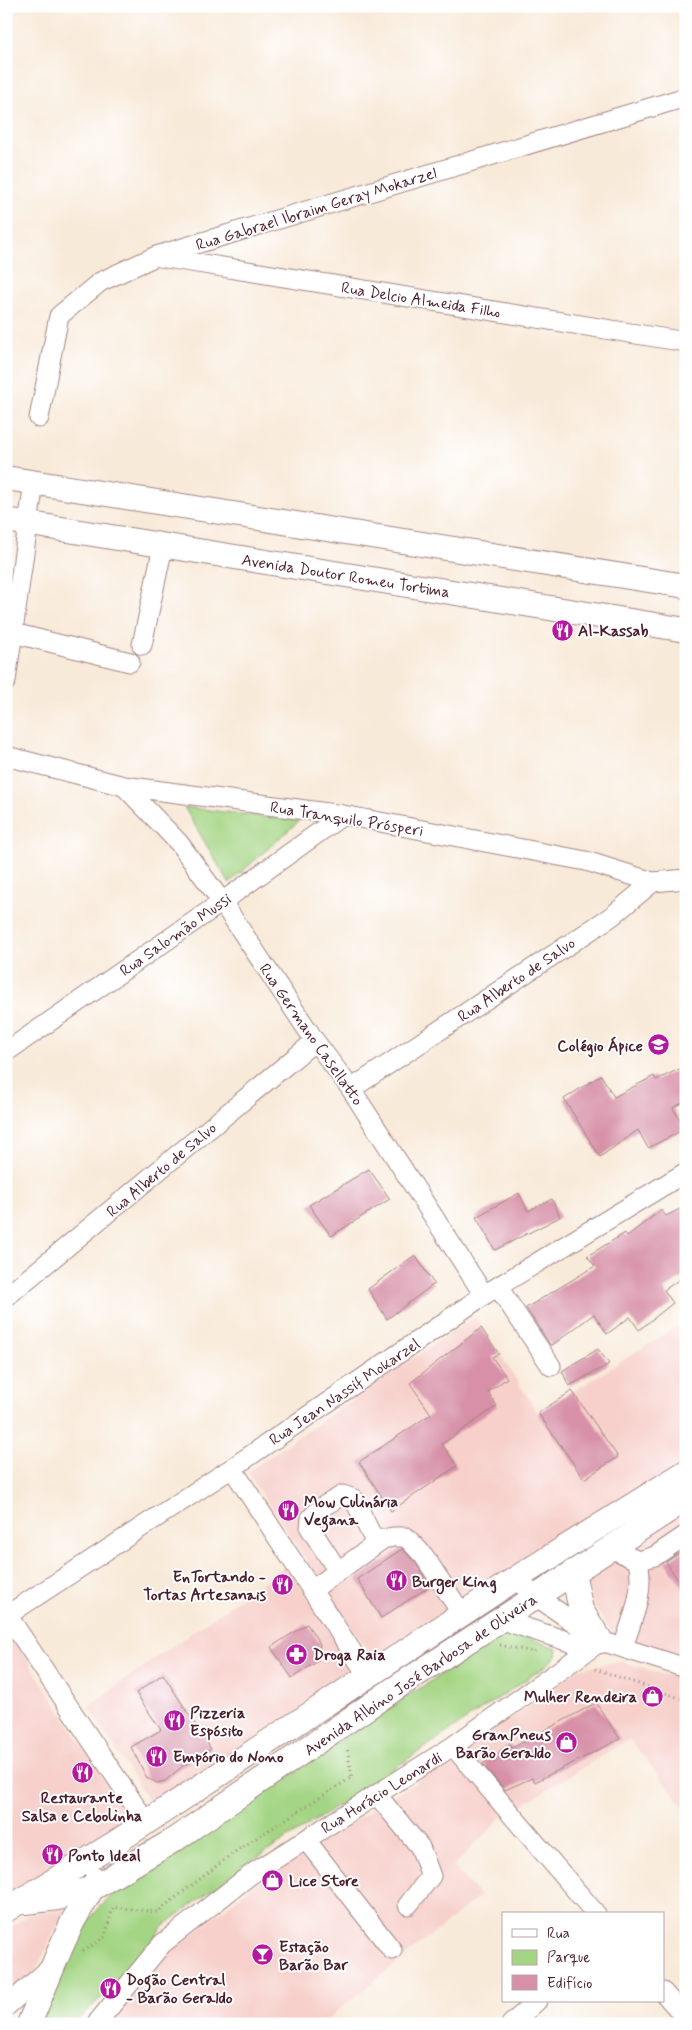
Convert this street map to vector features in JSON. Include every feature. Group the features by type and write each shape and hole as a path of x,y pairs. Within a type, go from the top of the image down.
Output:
{"main road":[{"path":"6,478 686,586"},
{"name":"Avenida Doutor Romeu Tortima","path":"17,522 686,630"},
{"name":"Avenida Albino José Barbosa de Oliveira","path":"12,1906 146,1822 515,1579 686,1472"},
{"name":"Avenida Albino José Barbosa de Oliveira","path":"12,1906 58,1898 93,1888 174,1840 394,1688 502,1620 686,1499"},
{"path":"573,1572 581,1610 612,1644"},
{"path":"29,2024 56,1956 73,1921 93,1888 115,1842"}],"street":[{"name":"Rua Gabrael Ibraim Geray Mokarzel","path":"39,418 59,316 100,282 156,256 686,97"},
{"name":"Rua Delcio Almeida Filho","path":"156,256 686,342"},
{"path":"6,681 13,633 17,522 34,482"},
{"path":"142,645 163,546"},
{"path":"13,633 130,662"},
{"name":"Rua Tranquilo Prósperi","path":"6,756 124,786 343,814 586,861 653,882 686,879"},
{"name":"Rua Germano Casellatto","path":"124,786 179,843 222,902 315,1041 351,1089 491,1291 551,1366"},
{"name":"Rua Salomão Mussi","path":"6,1052 222,902 343,814"},
{"name":"Rua Alberto de Salvo","path":"351,1089 612,916 653,882"},
{"name":"Rua Alberto de Salvo","path":"6,1297 315,1041"},
{"name":"Rua Jean Nassif Mokarzel","path":"7,1615 232,1468 491,1291 686,1172"},
{"path":"232,1468 368,1676"},
{"path":"338,1571 310,1528 311,1518 322,1507 343,1495 354,1500 376,1544"},
{"path":"611,1548 638,1561 655,1556 686,1534"},
{"path":"312,1590 383,1539 393,1536 406,1537 424,1556 462,1614"},
{"path":"612,1644 641,1592 641,1574 638,1561"},
{"path":"515,1579 537,1597 612,1644 686,1668"},
{"path":"7,1615 146,1822"},
{"path":"502,1620 576,1644 612,1644"},
{"name":"Rua Horácio Leonardi","path":"96,2024 162,1944 250,1875 454,1746 573,1661 612,1644"},
{"path":"454,1746 594,1912"},
{"path":"376,1795 420,1847 431,1876 408,1905"},
{"path":"306,1840 392,1950"},
{"path":"6,2007 56,1956"},
{"path":"664,1993 686,2018"},
{"path":"510,2024 537,2002"}],"path":[{"path":"496,1644 573,1661 686,1700"},
{"path":"56,1956 72,1951 85,1951 105,1937 113,1907 157,1912 236,1851 352,1777 346,1741"}],"shaded area":[{"path":"475,1316 538,1413 686,1321 686,1473 375,1661 247,1472"},
{"path":"686,1508 686,1658 676,1657 614,1635 594,1607 585,1577"},
{"path":"286,1566 360,1672 153,1808 88,1706"},
{"path":"6,1627 131,1820 6,1901"},
{"path":"620,1661 686,1681 686,1809 629,1739 501,1818 453,1866 480,1896 321,2024 108,2024 171,1952 255,1884 471,1747 579,1669"},
{"path":"65,1909 34,1974 6,1996 6,1930 32,1913"}],"green space":[{"path":"184,807 299,821 229,883"},
{"path":"506,1631 557,1648 556,1656 546,1666 347,1800 237,1871 162,1927 131,1970 73,2024 38,2024 84,1925 115,1891"}],"building":[{"path":"686,1066 686,1101 673,1108 685,1129 648,1148 638,1130 600,1157 564,1099 601,1075 614,1097 654,1076 656,1080"},
{"path":"369,1169 390,1199 331,1236 309,1205"},
{"path":"519,1193 528,1211 552,1199 560,1217 495,1250 476,1217"},
{"path":"686,1206 686,1275 664,1290 673,1303 639,1330 630,1317 607,1334 594,1314 551,1346 526,1308 595,1266 587,1256 625,1233 627,1236 661,1210 666,1216"},
{"path":"415,1255 434,1284 387,1319 368,1289"},
{"path":"481,1328 499,1354 492,1357 507,1378 488,1392 497,1406 442,1444 457,1466 391,1511 359,1462 431,1414 410,1383"},
{"path":"598,1349 609,1364 569,1386 562,1371"},
{"path":"572,1391 618,1457 584,1479 538,1413"},
{"name":"Burger King","path":"402,1549 415,1563 430,1586 381,1618 357,1579"},
{"path":"686,1549 686,1592 666,1562"},
{"name":"Droga Raia","path":"307,1624 320,1644 318,1661 292,1678 271,1647"},
{"name":"Pizzeria Espósito","path":"163,1674 211,1749 184,1765 165,1781 157,1783 147,1778 131,1747 161,1730 136,1693"},
{"name":"GranPneus Barão Geraldo","path":"596,1703 620,1739 535,1782 532,1778 505,1790 483,1764 510,1744 512,1748"}],"place":[{"name":"Al-Kassab","path":"562,630"},
{"name":"Colégio Ápice","path":"659,1045"},
{"name":"Mow Culinária Vegana","path":"288,1510"},
{"name":"Burger King","path":"396,1581"},
{"name":"EnTortando - Tortas Artesanais","path":"282,1585"},
{"name":"Droga Raia","path":"297,1654"},
{"name":"Mulher Rendeira","path":"653,1696"},
{"name":"Pizzeria Espósito","path":"174,1721"},
{"name":"GranPneus Barão Geraldo","path":"567,1743"},
{"name":"Empório do Nono","path":"157,1756"},
{"name":"Restaurante Salsa e Cebolinha","path":"82,1773"},
{"name":"Ponto Ideal","path":"52,1855"},
{"name":"Lice Store","path":"273,1880"},
{"name":"Estação Barão Bar","path":"263,1955"},
{"name":"Dogão Central - Barão Geraldo","path":"110,1988"}]}
